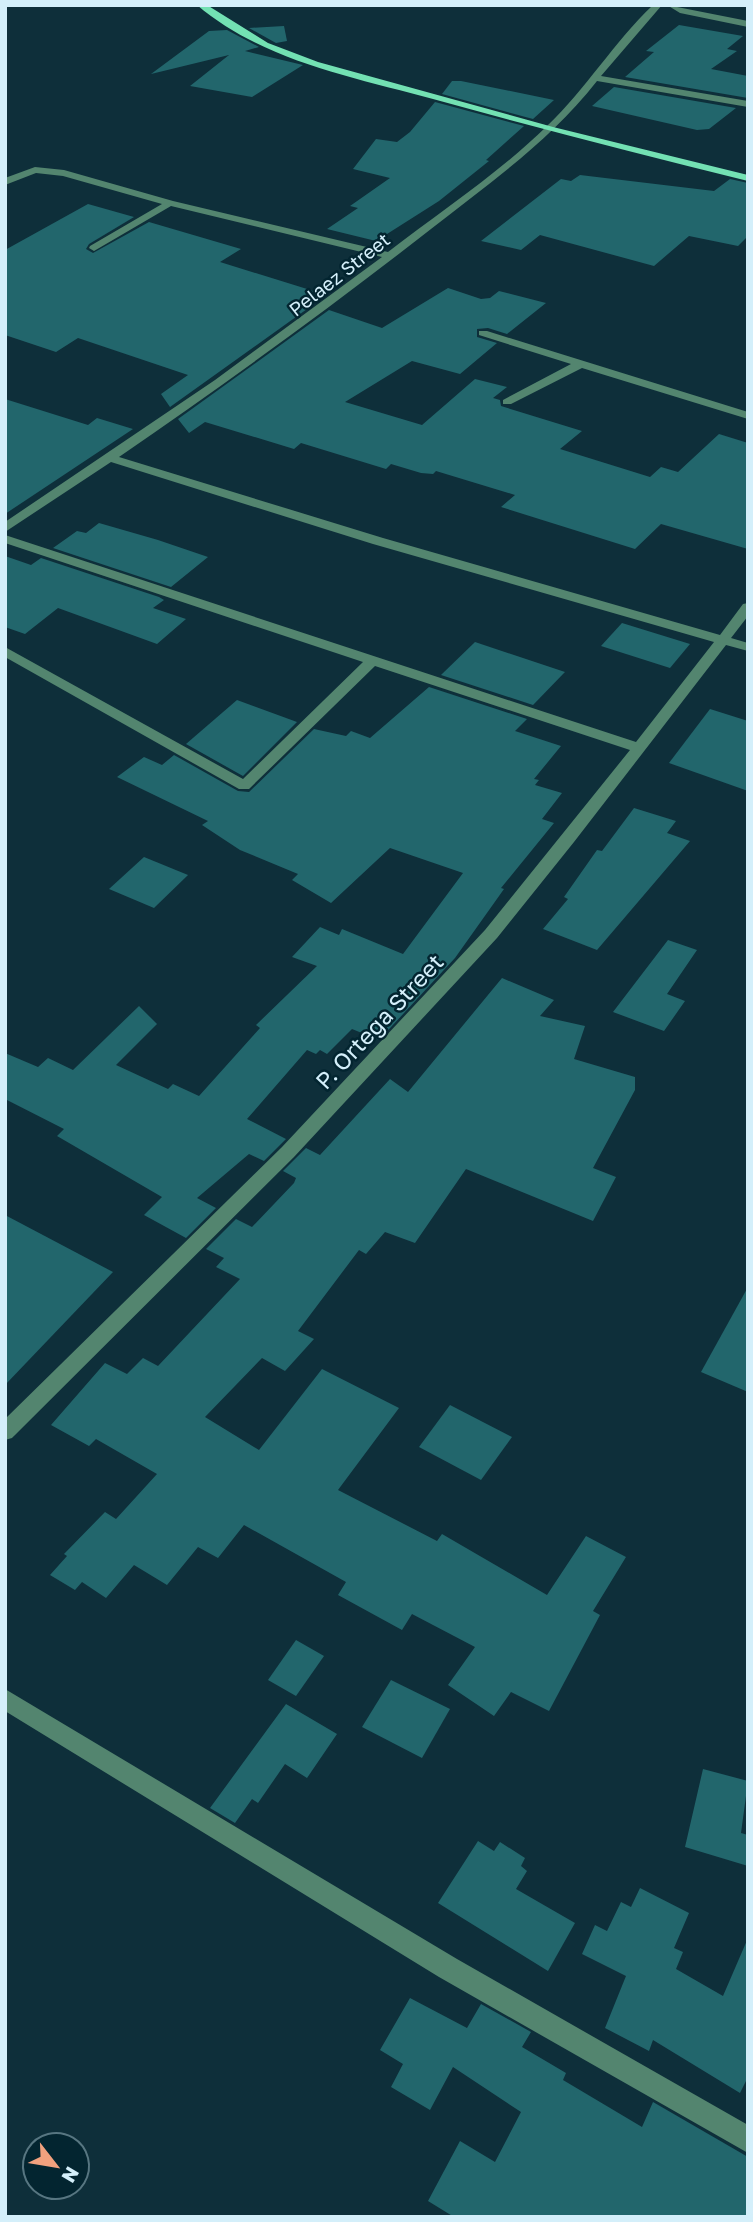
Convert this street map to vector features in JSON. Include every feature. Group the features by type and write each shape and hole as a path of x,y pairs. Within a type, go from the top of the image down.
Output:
{"main road":[{"path":"201,5 284,53 550,129 748,178"}],"street":[{"name":"Pelaez Street","path":"5,528 283,339 550,129 597,78 637,24 658,5"},
{"path":"671,5 683,11 748,24"},
{"path":"597,78 748,104"},
{"path":"5,182 35,170 47,170 390,256"},
{"path":"94,248 170,203"},
{"path":"483,333 748,415"},
{"path":"507,402 580,364"},
{"path":"110,458 378,541 748,648"},
{"path":"5,540 639,748"},
{"name":"P. Ortega Street","path":"5,1432 288,1153 426,1004 521,898 748,607"},
{"path":"5,651 244,786 372,661"},
{"path":"5,1699 448,1968 748,2140"}],"building":[{"path":"679,25 743,36 727,49 737,51 711,69 748,76 748,98 625,77 654,52 646,51"},
{"path":"284,26 287,41 276,43 249,28"},
{"path":"227,30 259,47 245,51 303,65 252,97 190,86 229,55 151,74 209,31"},
{"path":"452,81 554,100 533,119 442,94"},
{"path":"614,87 736,108 709,129 697,130 592,106"},
{"path":"435,102 524,126 486,160 489,161 439,201 376,241 327,229 358,208 350,206 390,178 353,169 376,139 397,142 410,132"},
{"path":"580,175 714,191 730,179 748,183 748,236 738,246 689,236 654,266 540,235 521,250 481,241 561,179 571,181"},
{"path":"88,204 134,217 89,244 86,249 93,253 149,222 241,249 220,262 320,293 307,302 314,304 170,407 161,394 188,375 78,338 56,352 5,335 5,250"},
{"path":"448,288 481,299 490,298 499,291 546,303 507,334 488,328 477,329 477,337 497,343 460,374 412,361 345,402 422,425 475,379 507,387 493,398 500,400 501,406 582,431 560,449 650,477 661,467 678,472 719,434 748,443 748,549 661,524 635,549 501,507 515,495 436,471 433,474 421,473 391,464 386,469 301,443 294,449 205,422 189,433 178,419 329,310 382,328"},
{"path":"5,399 88,425 97,418 133,429 5,514"},
{"path":"99,523 208,557 171,587 53,548 77,531 86,533"},
{"path":"5,556 31,565 41,558 159,597 164,600 153,608 186,619 157,644 58,608 25,634 5,627"},
{"path":"622,623 690,644 670,668 601,646"},
{"path":"475,642 565,672 533,705 441,675"},
{"path":"429,687 527,719 515,731 561,746 534,779 539,780 535,785 562,793 542,819 554,823 501,888 504,889 455,958 379,1040 352,1029 327,1054 320,1050 316,1054 307,1050 247,1119 286,1139 264,1161 249,1154 197,1198 216,1208 186,1238 144,1215 162,1197 57,1136 64,1129 5,1099 5,1053 38,1067 48,1058 73,1070 139,1006 157,1024 116,1065 168,1089 173,1084 199,1096 260,1028 256,1025 317,966 292,957 320,927 339,935 342,929 403,954 463,873 390,848 331,903 292,880 298,874 240,850 202,825 208,821 117,777 144,757 162,765 174,755 238,791 249,792 314,729 346,736 351,731 370,738"},
{"path":"237,700 297,722 243,776 186,744"},
{"path":"710,709 748,721 748,791 669,763"},
{"path":"634,808 676,821 667,833 690,841 597,950 543,929 568,899 564,897 597,850 602,851"},
{"path":"144,857 188,875 154,908 109,889"},
{"path":"668,940 697,950 667,994 685,1001 664,1031 613,1012"},
{"path":"502,978 554,1000 540,1016 585,1026 574,1059 635,1077 635,1090 593,1168 616,1177 593,1221 466,1169 415,1243 385,1232 366,1254 359,1250 298,1331 314,1339 285,1371 262,1358 205,1417 259,1450 322,1369 399,1408 338,1490 437,1541 442,1534 547,1595 586,1536 626,1557 593,1611 600,1615 549,1711 511,1692 494,1716 448,1685 475,1647 412,1614 402,1630 338,1595 346,1582 244,1525 218,1558 198,1547 167,1585 134,1565 106,1598 82,1582 75,1590 50,1575 67,1556 64,1554 105,1512 116,1519 157,1474 96,1439 89,1446 51,1425 105,1363 127,1374 143,1358 158,1366 240,1279 216,1267 224,1258 206,1249 236,1219 252,1227 294,1183 296,1178 283,1171 306,1148 320,1155 390,1079 408,1092"},
{"path":"5,1215 113,1272 5,1385"},
{"path":"748,1287 748,1392 701,1372"},
{"path":"450,1405 512,1437 481,1480 419,1447"},
{"path":"296,1640 324,1656 296,1696 268,1680"},
{"path":"391,1680 450,1709 422,1758 362,1727"},
{"path":"286,1704 337,1734 307,1778 285,1764 258,1803 252,1799 235,1823 210,1808"},
{"path":"703,1769 748,1781 741,1833 748,1835 748,1866 685,1847"},
{"path":"478,1841 494,1851 500,1842 525,1858 521,1866 527,1871 516,1889 575,1923 548,1971 438,1903"},
{"path":"640,1888 689,1913 674,1948 683,1952 676,1969 723,1996 748,1938 748,2077 740,2093 653,2040 649,2051 605,2028 626,1976 582,1954 595,1925 607,1931 621,1902 631,1907"},
{"path":"410,1998 467,2028 481,2004 531,2032 522,2047 566,2073 563,2080 642,2127 653,2102 748,2157 748,2217 454,2217 428,2201 460,2141 495,2162 521,2112 453,2067 430,2110 391,2087 403,2064 380,2050"}]}
